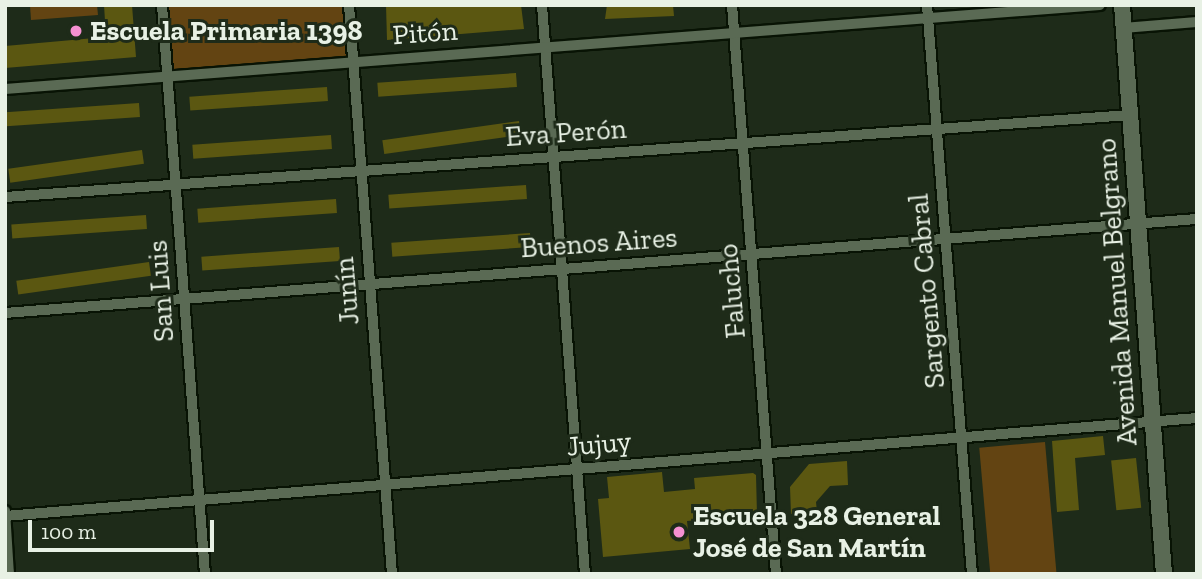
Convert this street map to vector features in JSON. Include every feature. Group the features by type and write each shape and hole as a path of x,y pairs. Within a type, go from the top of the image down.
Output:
{"main road":[{"name":"Avenida Manuel Belgrano","path":"1122,5 1164,574"}],"street":[{"name":"San Luis","path":"162,5 205,574"},
{"name":"Junín","path":"349,5 392,574"},
{"path":"542,5 585,574"},
{"name":"Falucho","path":"732,5 776,574"},
{"name":"Sargento Cabral","path":"927,5 972,574"},
{"name":"Pitón","path":"5,89 1100,5"},
{"path":"1123,28 1197,22"},
{"name":"Eva Perón","path":"5,197 1130,115"},
{"name":"Buenos Aires","path":"5,313 1197,219"},
{"name":"Jujuy","path":"5,516 1197,418"},
{"path":"5,511 9,574"}],"shaded area":[{"path":"30,5 97,5 98,15 31,20"},
{"path":"162,5 349,5 353,61 167,76"},
{"path":"1045,442 1057,573 990,574 979,448"}],"building":[{"path":"104,5 132,5 136,57 5,68 5,46 106,37"},
{"path":"386,5 521,5 524,29 387,40"},
{"path":"607,5 673,5 674,16 605,19"},
{"path":"516,73 517,87 378,97 377,83"},
{"path":"327,87 328,101 190,111 189,97"},
{"path":"139,103 140,117 6,126 5,112"},
{"path":"519,121 521,135 384,154 382,140"},
{"path":"331,135 332,149 193,159 192,145"},
{"path":"142,150 144,164 10,183 8,169"},
{"path":"526,185 527,199 389,209 388,195"},
{"path":"336,199 337,213 198,223 197,209"},
{"path":"146,215 147,229 12,238 11,224"},
{"path":"530,233 531,247 392,257 391,243"},
{"path":"339,247 340,261 202,271 201,257"},
{"path":"149,262 151,276 18,295 16,281"},
{"path":"1103,436 1105,455 1075,458 1079,510 1057,512 1052,441"},
{"path":"1136,458 1141,508 1116,510 1111,461"},
{"path":"847,461 848,485 830,486 816,502 817,512 791,514 790,487 809,464"},
{"path":"662,472 664,492 695,489 694,478 753,473 756,475 757,515 687,521 690,549 603,557 598,499 609,498 607,477"}],"place":[{"name":"Escuela Primaria 1398","path":"76,31"},
{"name":"Escuela 328 General José de San Martín","path":"679,532"}]}
